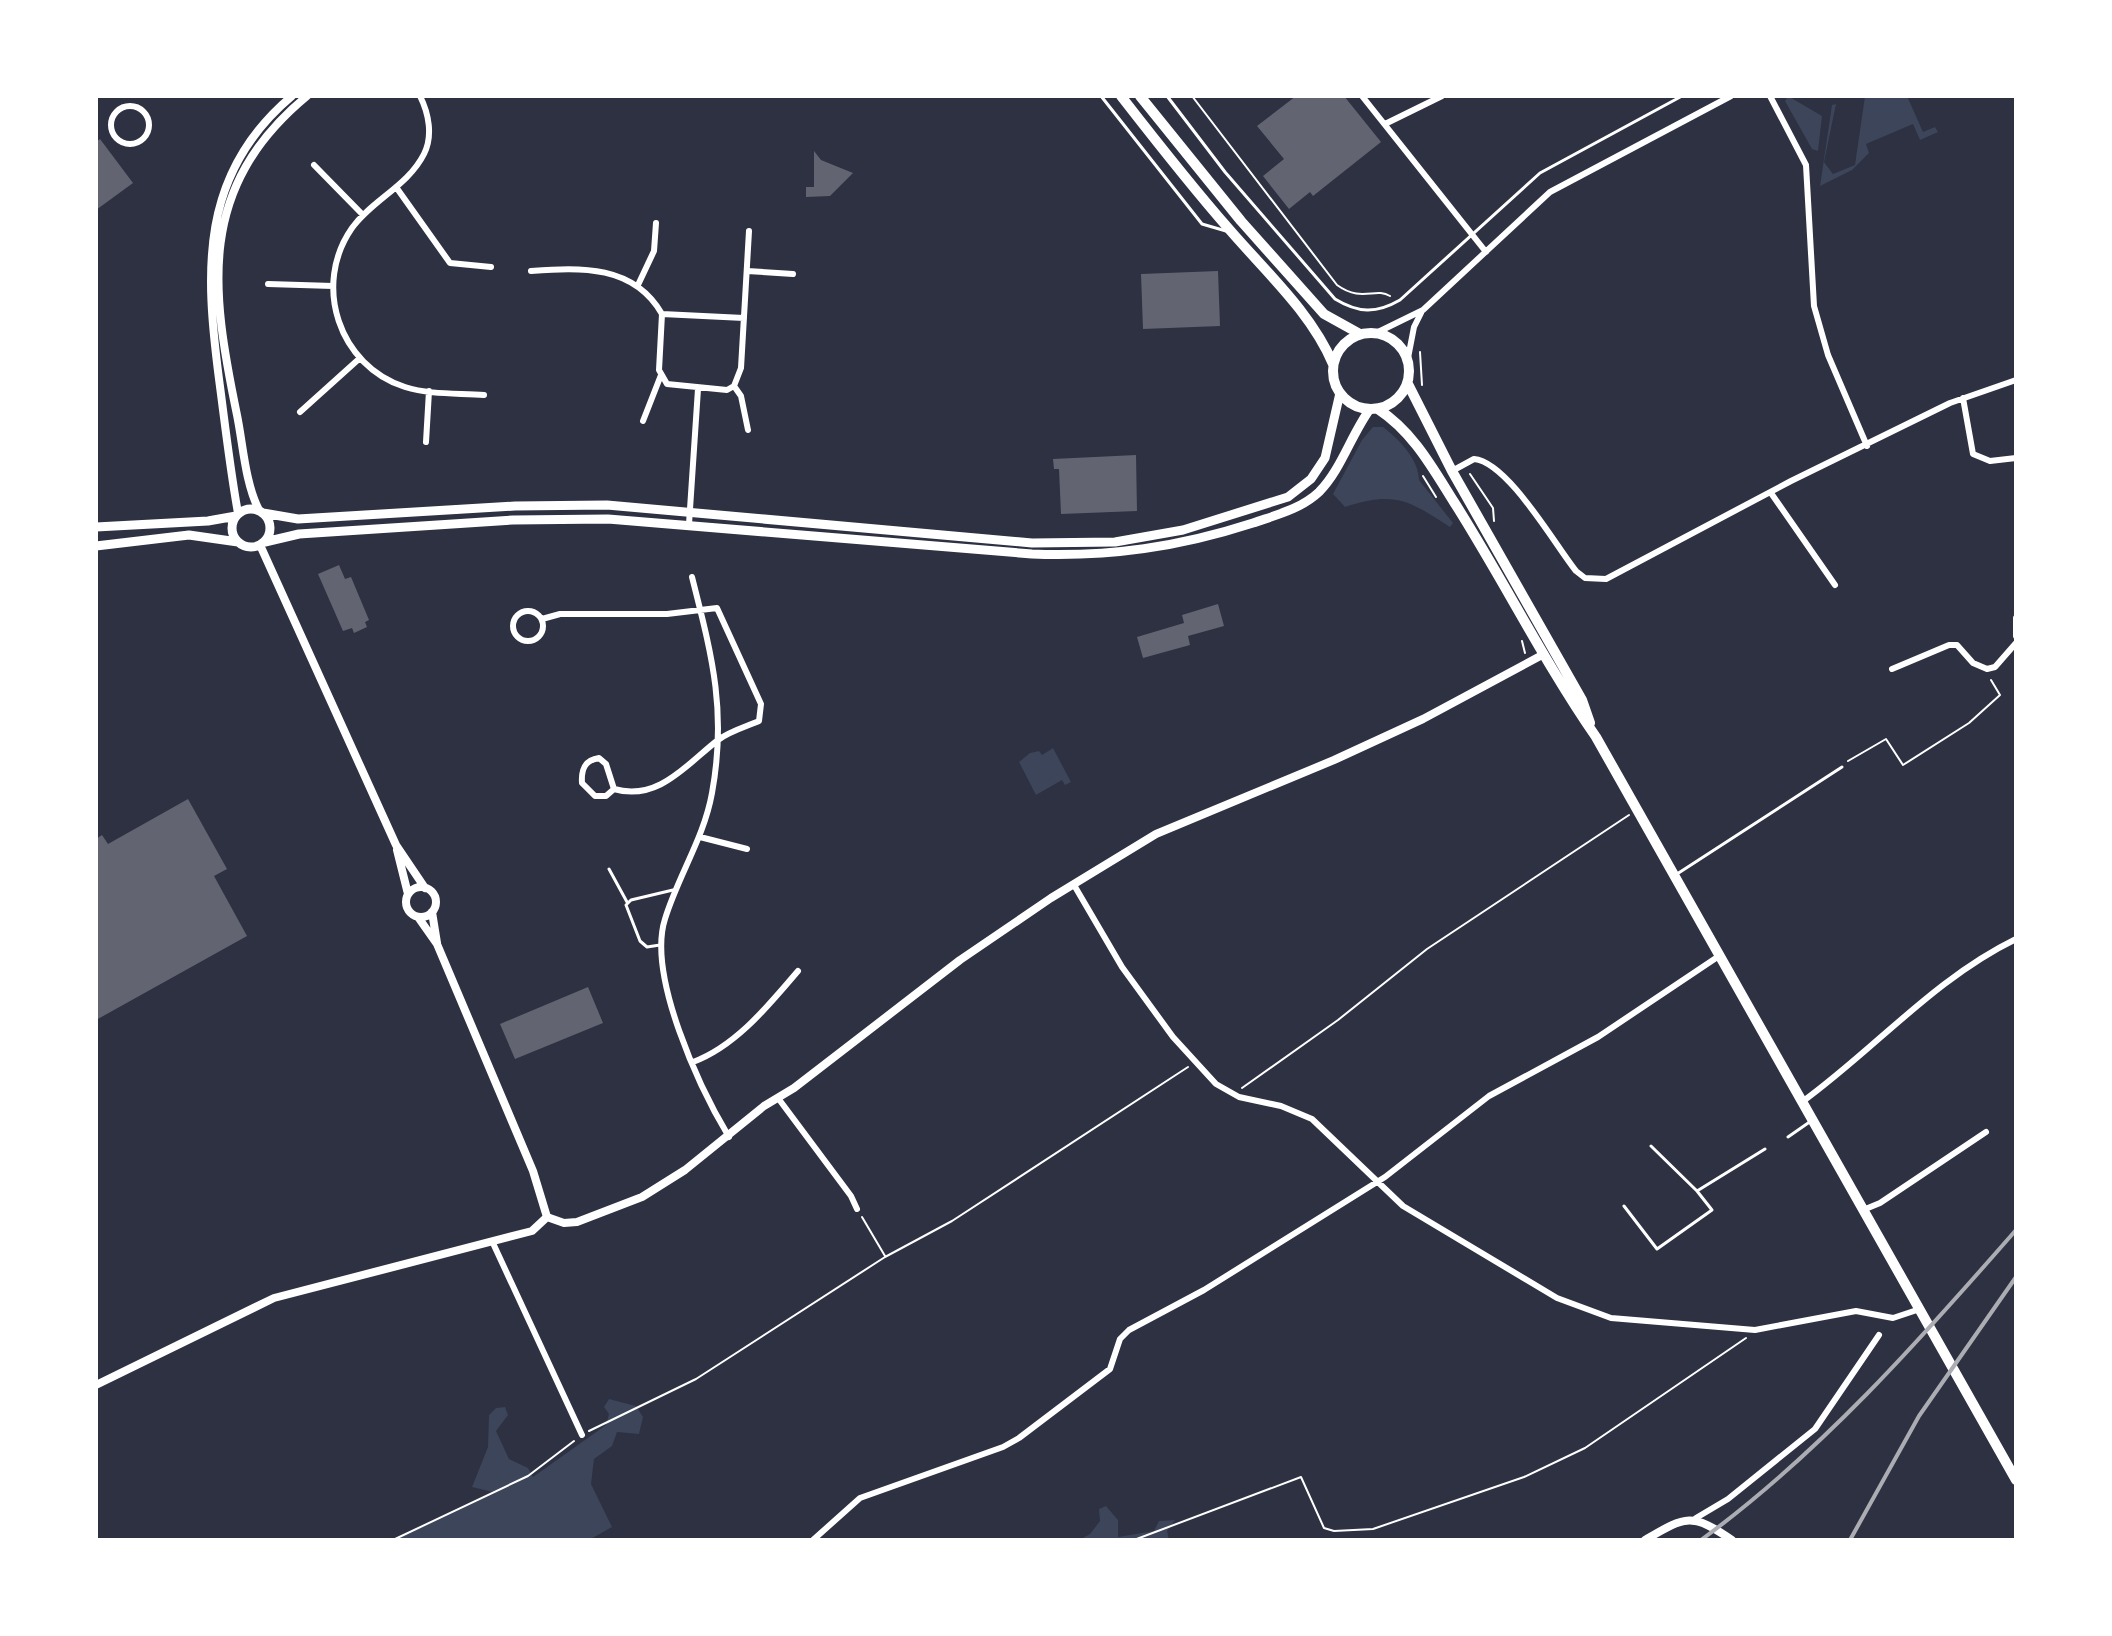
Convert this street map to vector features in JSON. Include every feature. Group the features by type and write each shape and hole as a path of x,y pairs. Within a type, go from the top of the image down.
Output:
{"main road":[{"path":"1121,96 1231,231 1292,300 1333,364"},
{"path":"1140,96 1241,221 1324,314 1360,334"},
{"path":"1596,737 1582,700 1452,471 1408,384 1408,358 1396,341 1376,333 1360,334 1340,348 1333,364 1333,379 1340,393 1353,405 1374,409 1404,429 1495,567 1596,737 1917,1310 2016,1480"},
{"path":"96,546 189,535 238,542 249,547 299,534 513,520 689,524 1032,554 1092,555 1154,550 1226,532 1307,502 1330,477 1374,409 1399,398 1408,384"},
{"path":"96,527 208,521 237,515 248,509 298,519 562,504 690,511 1032,543 1115,542 1264,507 1301,489 1325,458 1340,393"},
{"path":"261,511 271,527 263,544"},
{"path":"237,515 232,532 238,542"}],"street":[{"path":"133,106 137,96"},
{"path":"237,515 209,295 210,252 223,196 238,163 260,130 292,96"},
{"path":"261,511 218,317 217,254 232,200 247,167 268,135 307,96"},
{"path":"420,96 428,119 428,143 416,167 363,215 341,248 333,286 341,330 360,358 392,381 429,391 484,395"},
{"path":"1362,96 1486,252"},
{"path":"1385,124 1442,96"},
{"path":"1376,333 1423,310 1550,192 1731,96"},
{"path":"1770,96 1806,165 1814,306 1828,355 1867,446"},
{"path":"133,106 146,114 149,129 141,141 126,145 113,137 110,122 116,111 133,106"},
{"path":"314,165 363,215"},
{"path":"396,187 450,263 491,267"},
{"path":"638,285 654,251 656,223"},
{"path":"734,386 741,368 749,231"},
{"path":"531,271 616,274 638,285 662,314 661,375 643,421"},
{"path":"747,271 793,274"},
{"path":"268,284 333,286"},
{"path":"1408,358 1414,327 1423,310"},
{"path":"662,314 744,318"},
{"path":"300,412 360,358"},
{"path":"661,375 672,387 714,391 734,386"},
{"path":"1452,471 1474,459 1494,468 1518,493 1576,571 1595,581 1616,575 1771,493 1963,398 2016,380"},
{"path":"734,386 741,396 748,430"},
{"path":"689,524 698,389"},
{"path":"426,442 429,391"},
{"path":"1963,398 1973,454 1990,461 2016,458"},
{"path":"1771,493 1835,585"},
{"path":"263,544 396,845 408,894 406,906 437,944 533,1171 547,1217 556,1221 577,1222 642,1197 685,1170 960,960 1156,834 1348,754 1423,719 1544,654"},
{"path":"692,577 717,682 718,741 712,793 700,837 676,889 660,945 666,989 702,1091 729,1137"},
{"path":"542,619 544,628 533,641 525,641 513,629 519,614 527,611 542,619 579,612 667,614 717,608 721,612 762,710 759,721 718,741 686,769 655,787 626,792 614,789"},
{"path":"2016,618 2016,636"},
{"path":"1892,669 1949,645 1957,645 1979,668 1987,669 1995,667 2016,643"},
{"path":"599,758 606,764 614,789 606,796 587,791 582,783 584,766 591,759 599,758"},
{"path":"700,837 747,849"},
{"path":"396,845 435,898 432,912 437,944"},
{"path":"1074,885 1122,967 1216,1084 1233,1095 1281,1106 1312,1119 1329,1131 1375,1182 1403,1206 1521,1279 1578,1309 1611,1318 1755,1330 1856,1311 1889,1318 1917,1310"},
{"path":"408,894 416,888 425,888"},
{"path":"418,917 432,912"},
{"path":"1802,1102 1927,997 1982,958 2016,939"},
{"path":"813,1540 860,1498 1003,1447 1019,1438 1110,1369 1120,1339 1129,1330 1204,1290 1375,1182 1489,1096 1598,1037 1719,956"},
{"path":"693,1062 724,1045 770,1003 798,971"},
{"path":"778,1098 857,1209"},
{"path":"1863,1210 1880,1203 1986,1132"},
{"path":"96,1385 274,1298 532,1231 547,1217"},
{"path":"492,1241 582,1435"},
{"path":"1645,1540 1677,1522 1696,1518 1728,1499 1815,1429 1879,1335"},
{"path":"1696,1518 1732,1540"}],"lane":[{"path":"1101,96 1202,224 1231,231"},
{"path":"1167,96 1225,172 1335,299 1352,309 1373,311 1395,303 1555,162 1682,96"},
{"path":"1674,876 1842,767"},
{"path":"609,869 627,902 640,941 647,947 660,945"},
{"path":"627,902 676,889"},
{"path":"1788,1137 1813,1120"},
{"path":"1624,1206 1657,1249 1712,1210 1651,1146"},
{"path":"1697,1191 1765,1149"}],"path":[{"path":"1192,96 1337,285 1356,296 1382,292 1395,303"},
{"path":"1419,348 1423,368 1422,391"},
{"path":"1842,767 1886,739 1903,765 1969,723 2000,695 1987,669"},
{"path":"1233,1095 1338,1020 1427,949 1637,811"},
{"path":"393,1540 528,1476 582,1435 696,1379 885,1257 952,1221 1196,1062"},
{"path":"857,1209 885,1257"},
{"path":"1134,1540 1301,1477 1324,1528 1334,1531 1362,1531 1429,1510 1524,1477 1585,1448 1755,1330"}],"shaded area":[{"path":"1788,96 1822,116 1818,151 1812,149 1785,101"},
{"path":"1865,96 1907,96 1923,132 1935,127 1938,132 1920,140 1913,124 1866,144 1869,153 1852,170 1820,186 1832,105 1836,104 1824,162 1833,174 1855,165"},
{"path":"1373,427 1383,427 1407,450 1416,465 1419,480 1453,523 1450,527 1423,510 1400,501 1377,500 1345,507 1333,494 1362,440"},
{"path":"1053,748 1071,782 1065,785 1062,780 1036,795 1019,762 1030,753 1039,751 1042,755"},
{"path":"609,1399 636,1406 643,1417 639,1434 617,1432 612,1446 594,1459 591,1484 612,1527 589,1540 395,1540 493,1492 472,1487 488,1447 489,1415 496,1408 505,1407 508,1415 496,1431 509,1459 528,1468 533,1477 606,1425 609,1414 604,1407"},
{"path":"1106,1506 1118,1520 1118,1537 1154,1531 1159,1521 1175,1520 1167,1531 1169,1540 1079,1540 1090,1534 1100,1521 1099,1509"}],"building":[{"path":"1296,96 1344,96 1381,142 1313,196 1310,192 1289,209 1263,176 1284,159 1257,126"},
{"path":"100,139 133,183 96,210 96,142"},
{"path":"814,151 821,160 853,173 830,196 806,197 806,187 814,187"},
{"path":"1218,271 1220,326 1143,329 1141,274"},
{"path":"1136,455 1137,511 1061,514 1059,469 1054,469 1053,459"},
{"path":"339,565 345,579 351,577 369,620 365,622 367,627 354,633 352,628 343,631 318,574"},
{"path":"1218,604 1224,626 1188,636 1190,645 1143,658 1137,637 1184,623 1182,615"},
{"path":"188,799 227,869 214,876 247,936 96,1020 96,839 102,835 108,844"},
{"path":"588,987 603,1023 515,1059 500,1024"}],"railway":[{"path":"1701,1540 1787,1470 1867,1394 2016,1230"},
{"path":"1850,1540 1919,1416 2016,1277"}]}
